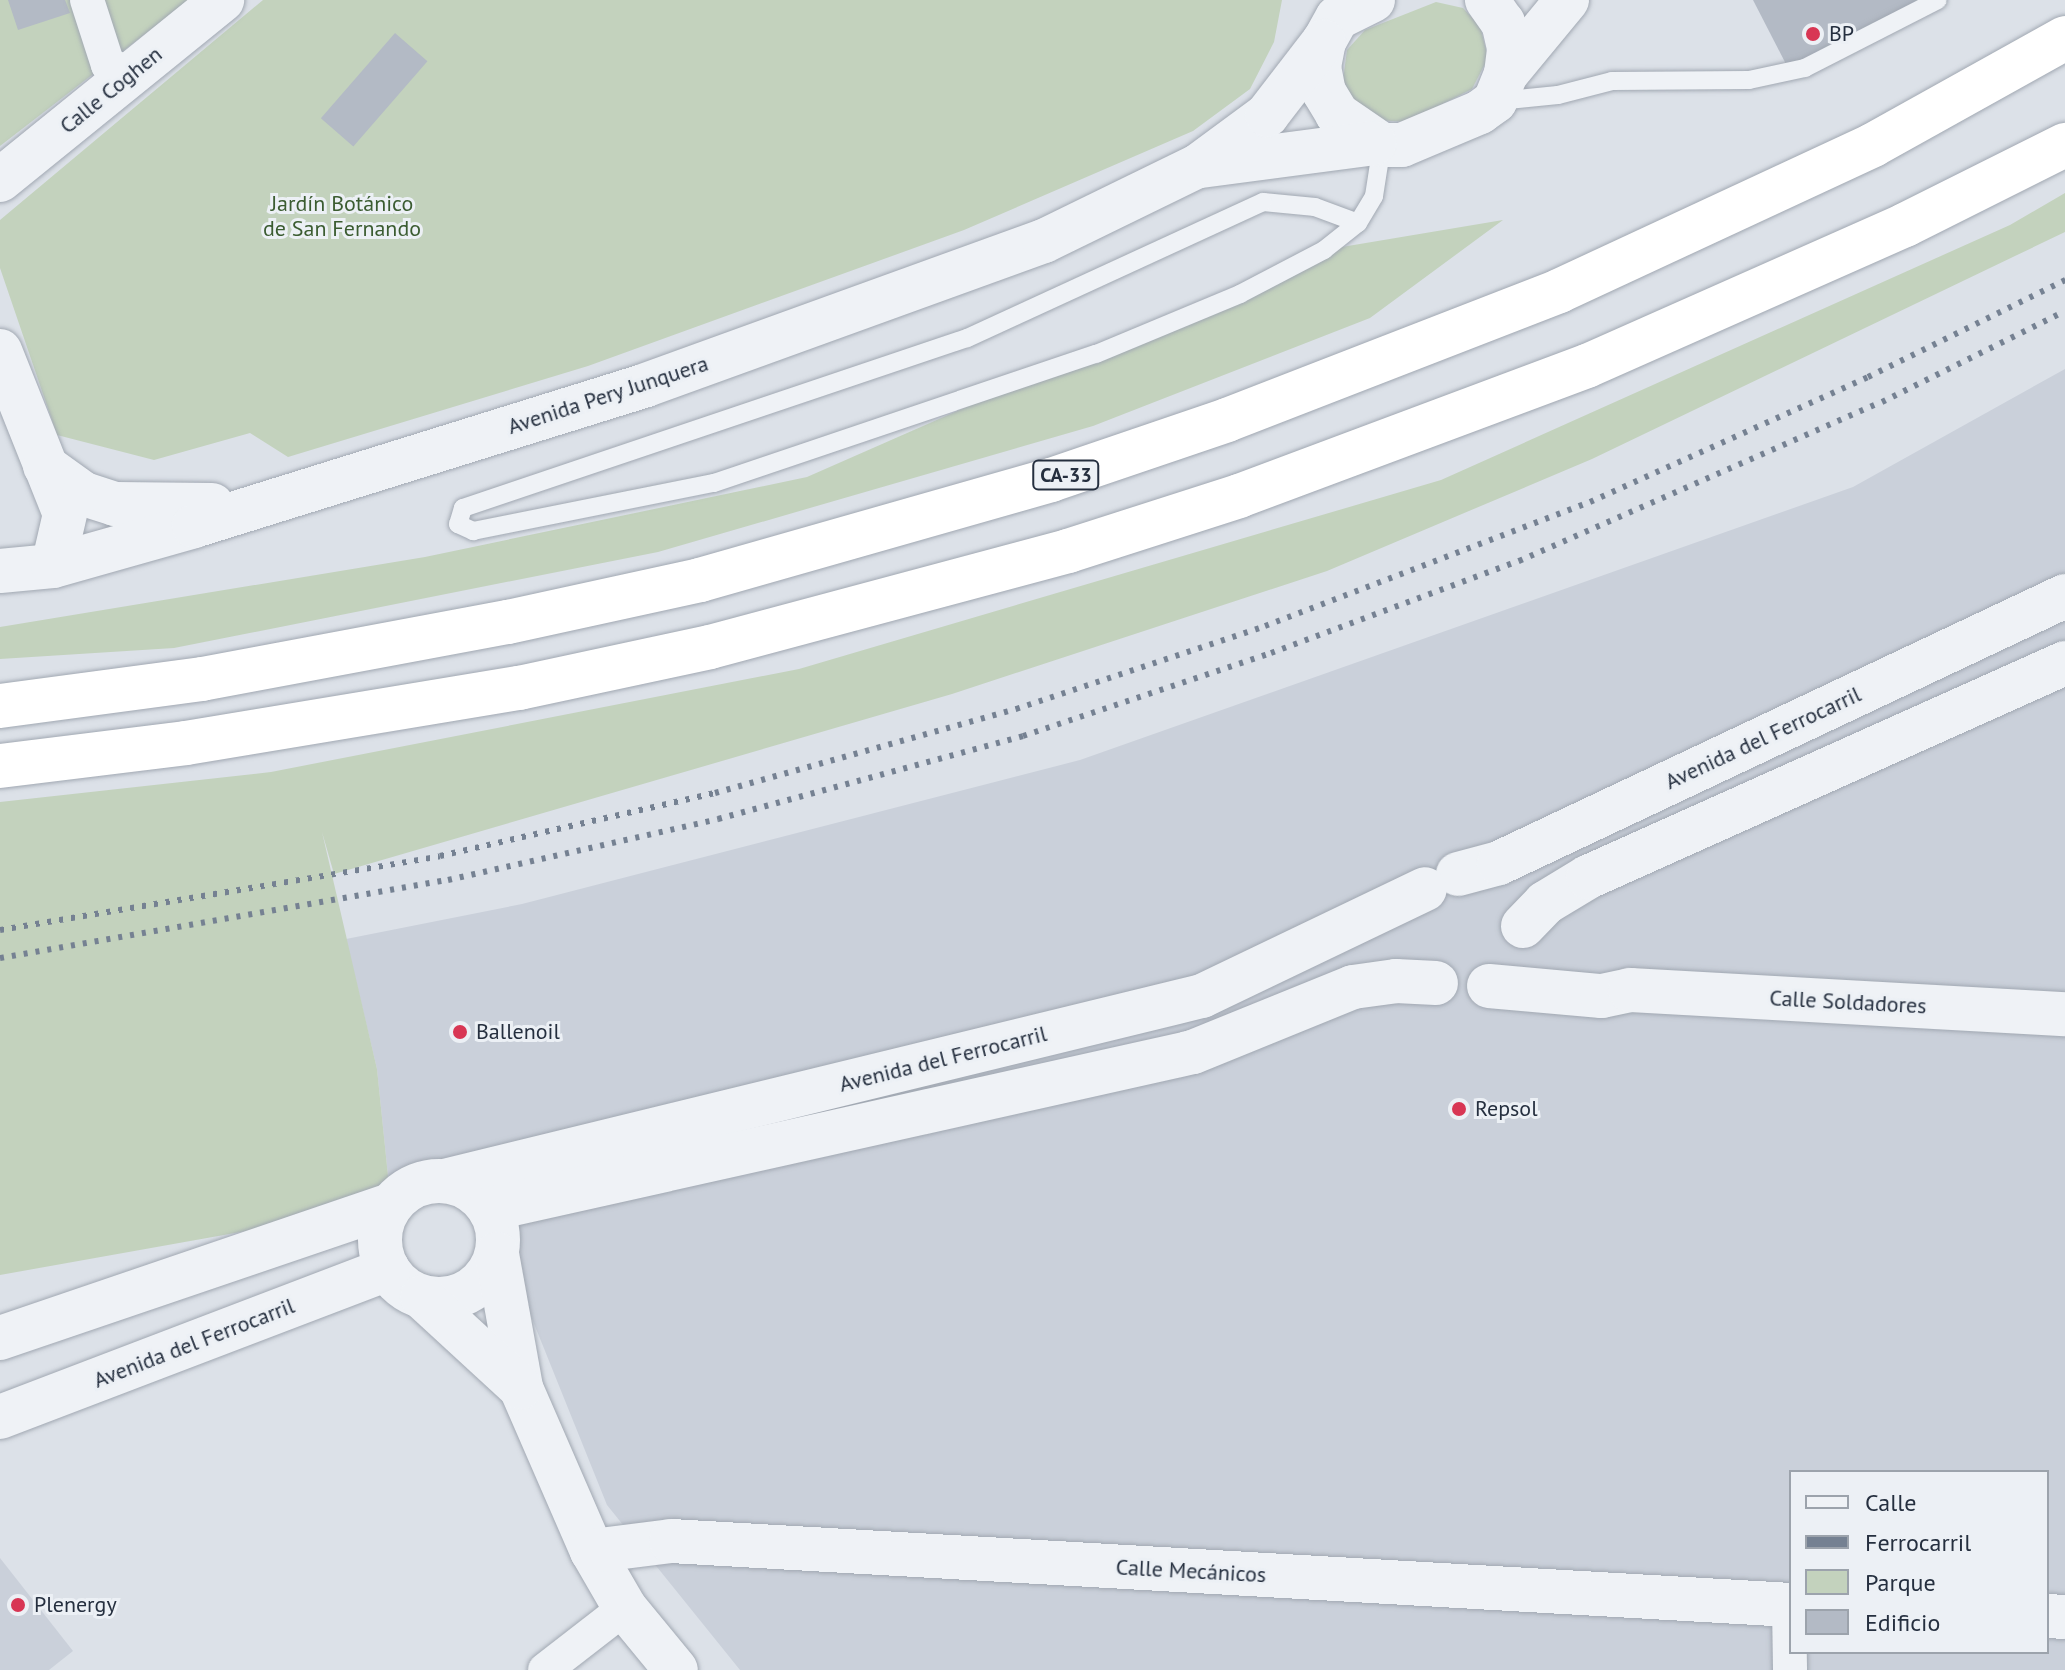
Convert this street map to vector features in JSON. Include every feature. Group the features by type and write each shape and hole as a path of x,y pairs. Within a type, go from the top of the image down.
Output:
{"highway":[{"name":"CA-33","path":"0,706 202,679 508,622 700,580 1051,480 1283,400 1559,291 1873,145 2065,38"},
{"path":"0,766 186,743 519,688 740,639 1068,551 1298,475 1587,366 1820,265 2065,145"}],"street":[{"path":"87,0 108,65 133,74"},
{"name":"Calle Coghen","path":"0,180 222,0"},
{"path":"1487,0 1503,23 1509,48 1501,88"},
{"path":"1198,166 1378,144 1402,145 1501,88 1567,0"},
{"path":"1342,15 1319,67 1324,92 1337,114 1378,144"},
{"path":"1198,166 1267,115 1342,15"},
{"name":"Avenida Pery Junquera","path":"0,571 53,566 844,318 1044,241 1198,166"},
{"path":"0,351 65,514 53,566"},
{"path":"45,466 84,494 115,504 258,504"},
{"name":"Avenida del Ferrocarril","path":"444,1181 1202,996 1442,882 1499,863 2065,596"},
{"path":"1489,986 1516,962 1523,936 1545,903 1588,877 2065,663"},
{"path":"1436,983 1411,957 1406,939 1413,903 1442,882 1494,882 1519,909 1523,936"},
{"name":"Calle Soldadores","path":"1523,936 1554,968 1606,977 1630,990"},
{"name":"Avenida del Ferrocarril","path":"490,1209 1193,1052 1353,987 1396,981 1436,983 1452,990 1489,986"},
{"name":"Calle Soldadores","path":"1489,986 1602,996 1630,990 2065,1014"},
{"path":"0,1338 391,1205 424,1182 444,1181 462,1185 490,1209 499,1235 497,1254 490,1272 468,1291 441,1299 422,1297"},
{"path":"391,1205 380,1237 388,1269 398,1283 422,1297 521,1388"},
{"path":"497,1254 521,1388 592,1551 625,1608 676,1670"},
{"name":"Avenida del Ferrocarril","path":"0,1417 388,1269"},
{"name":"Calle Mecánicos","path":"592,1551 671,1541 1789,1605"},
{"path":"545,1670 625,1608"}],"lane":[{"path":"1501,88 1558,95 1612,81 1749,80 1805,68 1938,0"},
{"path":"1358,223 1315,207 1263,202 967,338 463,508 458,524 473,531 714,483 812,447 887,428 1096,354 1240,294 1324,250 1358,223 1374,196 1378,144"}],"shaded area":[{"path":"2065,369 2065,1670 740,1670 607,1505 510,1264 444,1181 391,1205 377,1069 346,939 522,904 1080,760 1853,487"},
{"name":"Plenergy","path":"0,1558 73,1651 49,1670 0,1670"}],"green space":[{"path":"0,0 189,0 0,146"},
{"name":"Jardín Botánico de San Fernando","path":"263,0 1282,0 1274,42 1250,89 1193,131 964,230 588,366 288,457 250,433 154,460 57,435 0,268 0,220"},
{"path":"1436,2 1463,8 1480,26 1488,58 1472,89 1407,122 1377,120 1354,104 1343,80 1347,50 1365,30"},
{"path":"2065,193 2065,232 1592,459 1327,571 952,694 334,874 322,832 377,1069 391,1205 0,1275 0,802 271,772 799,669 1441,480 2010,225"},
{"path":"1503,220 1370,318 1093,426 658,552 174,648 0,659 0,627 425,557 807,477 1324,250"}],"building":[{"path":"8,0 65,0 70,13 18,30"},
{"name":"BP","path":"1753,0 1923,0 1788,68"},
{"path":"395,33 427,61 353,146 321,118"}],"railway":[{"path":"0,930 440,856 715,793 1016,709 1265,626 1590,502 1868,377 2065,280"},
{"path":"0,958 448,880 718,819 1023,736 1271,653 1519,561 1882,402 2065,311"}],"place":[{"name":"BP","path":"1813,34"},
{"name":"Ballenoil","path":"460,1032"},
{"name":"Repsol","path":"1459,1109"},
{"name":"Plenergy","path":"18,1605"}]}
